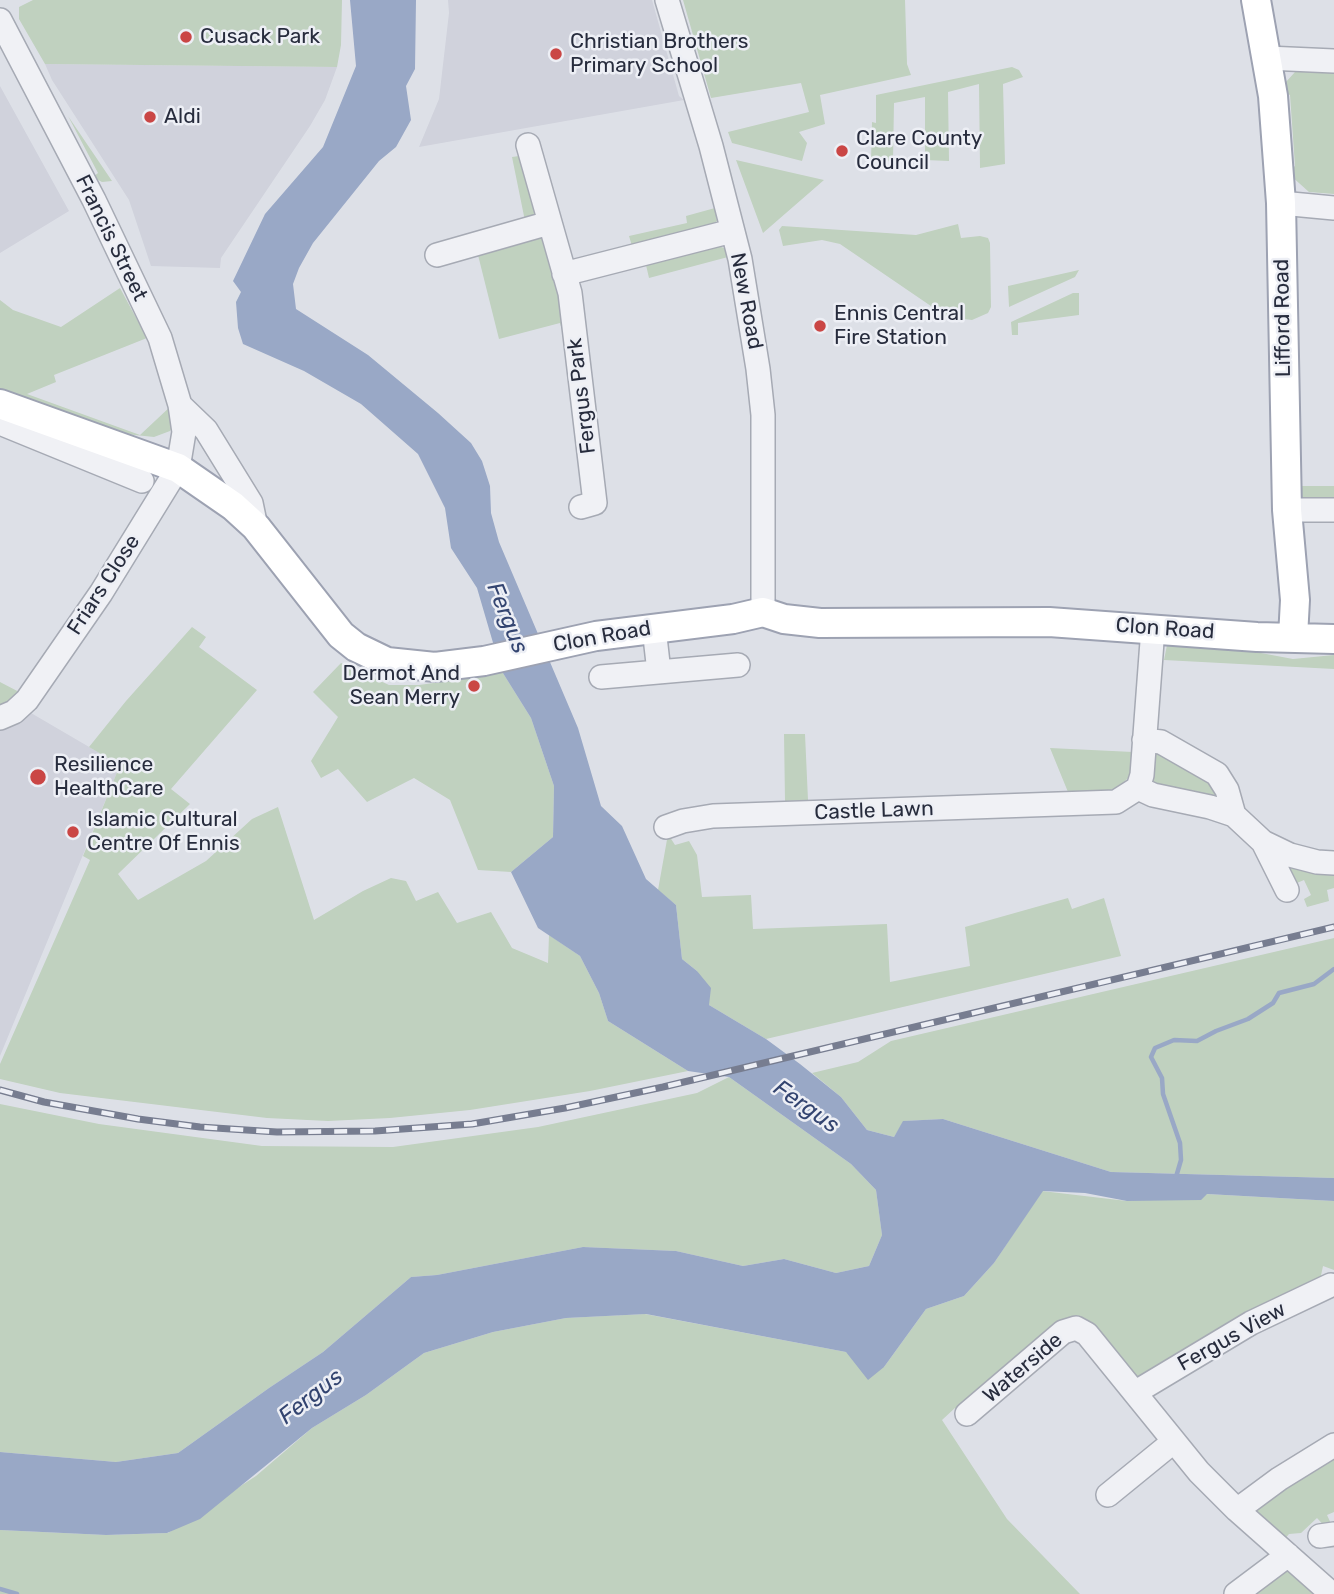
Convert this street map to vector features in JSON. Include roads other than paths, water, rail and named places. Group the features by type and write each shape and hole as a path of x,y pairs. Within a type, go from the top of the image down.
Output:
{"main road":[{"name":"Lifford Road","path":"1256,0 1273,96 1281,203 1287,510 1295,600 1293,637"},
{"name":"Clon Road","path":"0,404 91,448 178,468 233,506 256,527 332,625 356,647 387,662 419,667 484,661 555,644 733,619 763,612 783,619 820,623 1049,622 1257,637 1334,639"}],"street":[{"name":"New Road","path":"667,0 711,146 740,259 753,338 763,415 763,612"},
{"name":"Francis Street","path":"0,20 94,200 160,338 180,405 184,432 178,468"},
{"path":"1267,58 1334,61"},
{"name":"Fergus Park","path":"528,145 569,293 595,503 580,507"},
{"path":"1281,203 1334,208"},
{"path":"436,254 549,223"},
{"path":"564,274 732,231"},
{"path":"180,405 206,430 251,503 256,527"},
{"path":"0,423 91,448 142,481"},
{"name":"Friars Close","path":"0,718 13,712 27,700 101,593 178,468"},
{"path":"1287,510 1334,510"},
{"path":"654,628 659,672"},
{"path":"1153,628 1142,775 1138,788 1153,795 1234,815 1264,842 1290,855 1334,863"},
{"path":"601,677 738,665"},
{"path":"1144,740 1161,742 1217,774 1227,790 1234,815"},
{"name":"Castle Lawn","path":"666,827 713,816 1116,802 1138,788"},
{"path":"1264,842 1287,890"},
{"name":"Fergus View","path":"1136,1392 1251,1323 1331,1285"},
{"name":"Waterside","path":"967,1414 1063,1332 1076,1328 1087,1334 1136,1392"},
{"path":"1136,1392 1173,1442 1237,1510 1332,1594"},
{"path":"1108,1495 1173,1442"},
{"path":"1237,1510 1279,1479 1334,1445"},
{"path":"1236,1594 1288,1555"}],"water":[{"name":"Fergus","path":"350,0 416,0 415,69 406,86 411,120 396,147 379,161 313,243 293,284 296,309 368,355 471,443 482,461 490,486 491,513 499,542 578,728 601,806 622,826 646,879 676,905 682,959 697,971 711,988 709,1005 766,1039 800,1064 841,1097 867,1130 894,1137 903,1121 943,1119 1111,1172 1334,1178 1334,1201 1207,1194 1201,1200 1127,1201 1085,1193 1043,1191 994,1263 964,1296 926,1309 884,1367 868,1380 846,1352 646,1314 566,1318 493,1332 424,1353 366,1395 312,1428 200,1519 167,1533 106,1535 0,1530 0,1452 116,1462 178,1453 323,1352 411,1277 437,1275 583,1247 676,1251 743,1266 784,1259 836,1273 869,1266 882,1235 876,1190 851,1164 729,1077 688,1071 608,1021 599,993 580,956 538,928 511,872 553,837 554,786 531,718 501,670 477,588 451,548 445,508 418,454 361,404 304,371 243,344 238,328 236,302 241,292 233,281 265,214 323,147 356,66"}],"waterway":[{"path":"1176,1177 1181,1160 1180,1143 1163,1094 1162,1078 1151,1057 1155,1048 1174,1040 1197,1041 1248,1019 1273,1003 1279,993 1314,984 1334,969"},
{"path":"0,1589 17,1594"}],"railway":[{"path":"0,1090 44,1102 200,1127 277,1132 375,1131 472,1124 663,1087 1334,927"}],"place":[{"name":"Cusack Park","path":"186,37"},
{"name":"Christian Brothers Primary School","path":"556,54"},
{"name":"Aldi","path":"150,117"},
{"name":"Clare County Council","path":"842,151"},
{"name":"Ennis Central Fire Station","path":"820,326"},
{"name":"Dermot And Sean Merry","path":"474,686"},
{"name":"Resilience HealthCare","path":"38,777"},
{"name":"Islamic Cultural Centre Of Ennis","path":"73,832"}]}
